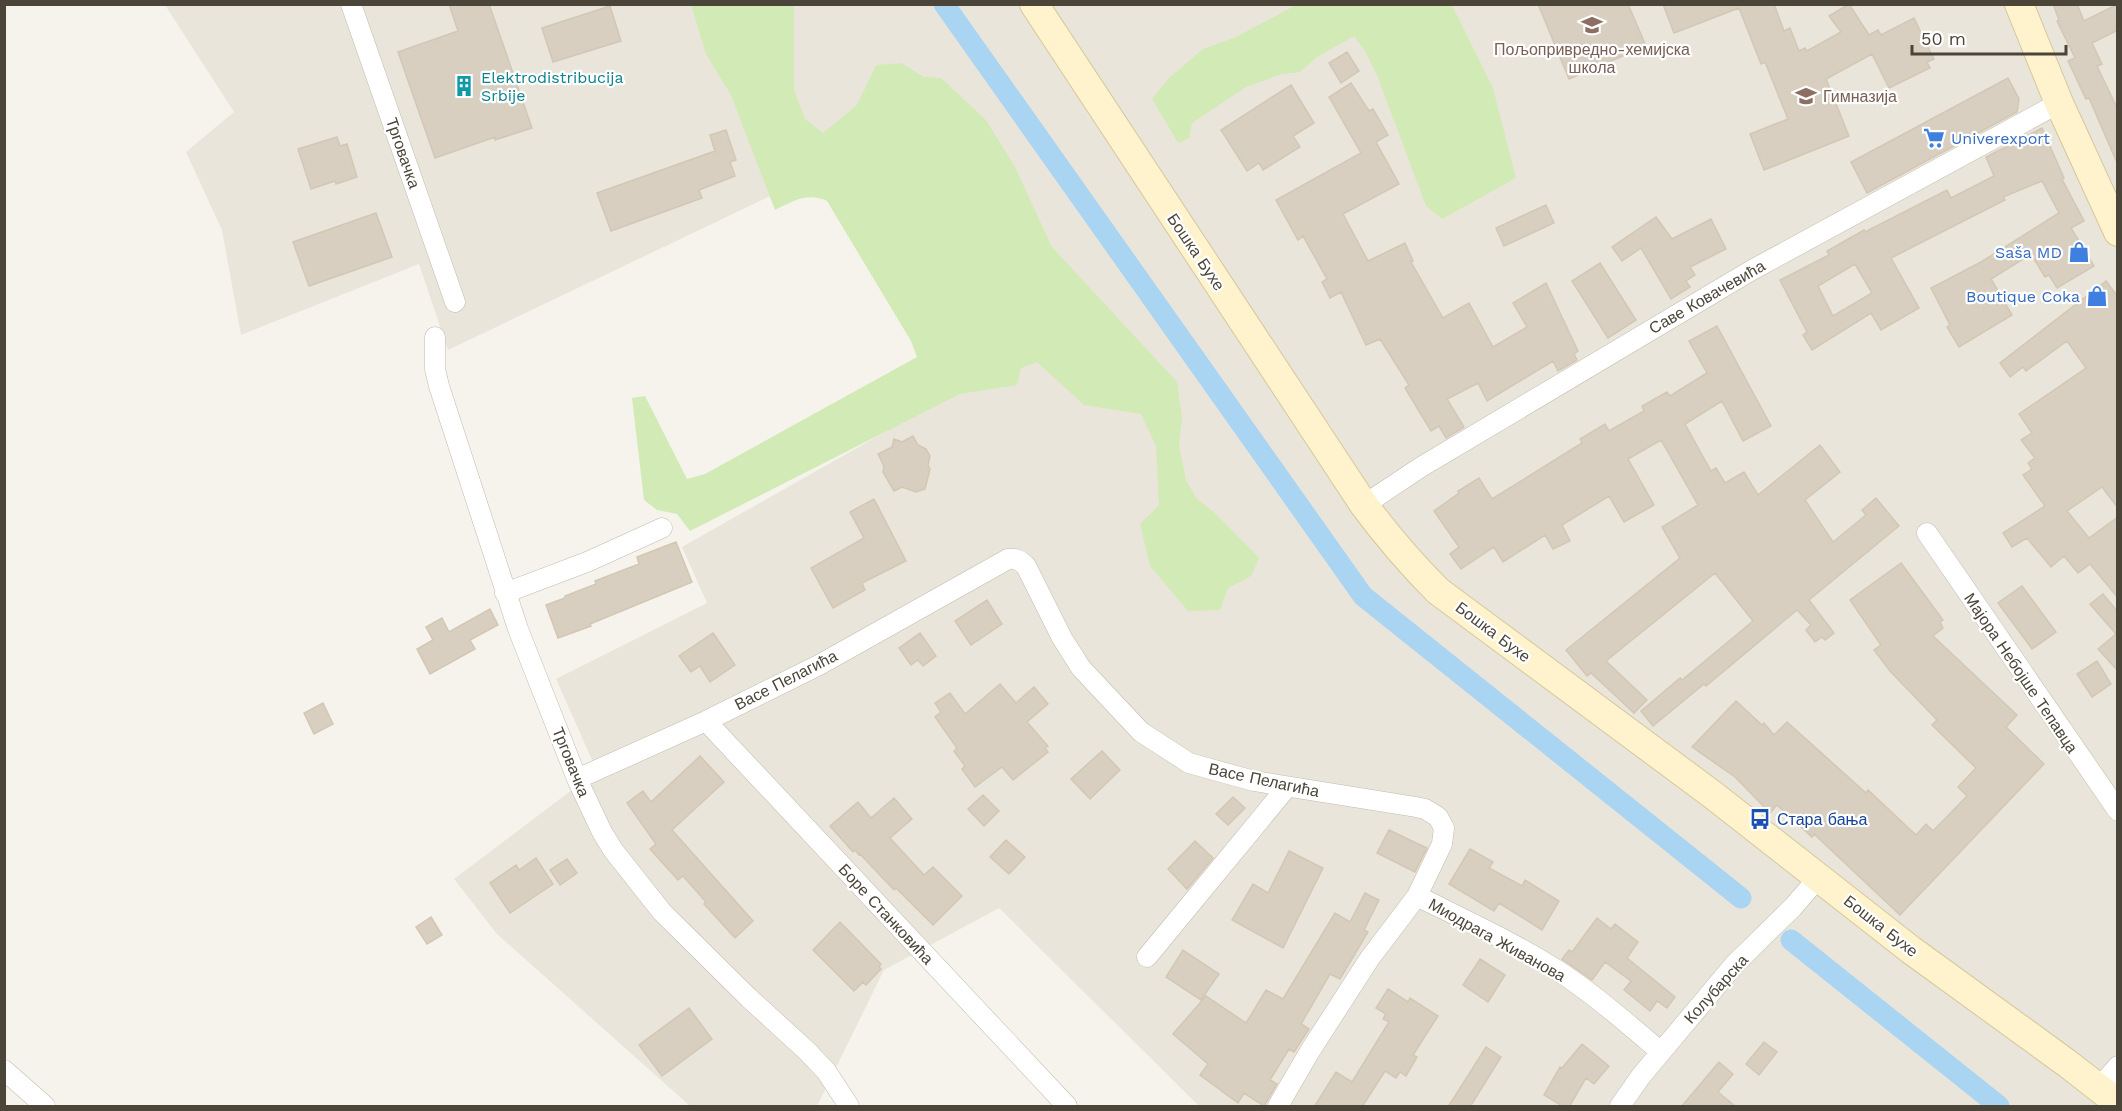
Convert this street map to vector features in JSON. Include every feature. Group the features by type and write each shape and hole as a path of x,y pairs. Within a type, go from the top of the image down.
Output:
{"main road":[{"name":"Бошка Бухе","path":"1034,4 1364,505 1397,549 1438,591 1713,795 1911,950 2068,1064 2108,1096"},
{"path":"2019,4 2059,103 2118,232"}],"street":[{"name":"Трговачка","path":"351,4 455,302"},
{"name":"Саве Ковачевића","path":"1364,505 1421,467 1752,270 2059,103"},
{"name":"Трговачка","path":"435,337 435,369 439,386 506,594 577,779 607,841 662,912 749,999 807,1051 825,1071 849,1107"},
{"path":"506,594 587,562 662,528"},
{"name":"Мајора Небојше Тепавца","path":"1927,533 2118,811"},
{"name":"Васе Пелагића","path":"577,779 706,720 819,664 1002,562 1014,558 1026,566 1062,638 1081,668 1141,732 1189,763 1254,781 1425,809 1438,817 1444,828 1444,838 1417,896 1370,958 1310,1051 1278,1107"},
{"name":"Боре Станковића","path":"706,720 1067,1107"},
{"path":"1147,957 1287,787"},
{"name":"Колубарска","path":"1620,1107 1641,1076 1734,965 1793,907 1818,877"},
{"name":"Миодрага Живанова","path":"1417,896 1516,946 1559,971 1605,1004 1661,1052"},
{"path":"2108,1096 2118,1066"},
{"path":"4,1070 45,1107"}],"shaded area":[{"path":"165,5 2117,5 2117,1106 1199,1106 999,908 884,970 817,1106 690,1106 497,934 454,879 597,771 556,679 707,603 682,547 952,394 825,170 448,350 419,264 241,335 222,230 186,152 234,112"}],"green space":[{"path":"1298,4 1452,5 1493,88 1516,178 1442,219 1426,206 1377,75 1365,51 1354,36 1317,57 1300,72 1282,74 1246,87 1192,123 1189,138 1178,143 1152,99 1169,78 1203,49 1236,37"},
{"path":"691,5 794,5 794,90 805,119 823,133 857,105 876,65 901,63 924,77 941,78 986,120 1015,167 1052,247 1177,382 1182,418 1179,446 1186,480 1196,498 1216,514 1259,558 1251,576 1228,588 1220,610 1188,611 1150,566 1140,524 1159,505 1156,446 1141,414 1084,405 1037,362 1021,368 1017,385 960,394 690,531 677,514 657,510 644,500 632,398 645,396 687,479 705,474 917,357 911,341 827,201 820,198 807,198 775,210 731,95 706,54"}],"building":[{"name":"Elektrodistribucija Srbije","path":"449,4 489,4 532,128 495,140 495,137 435,158 398,52 458,31"},
{"name":"Пољопривредно-хемијска школа","path":"1538,4 1628,4 1646,46 1569,79"},
{"name":"Гимназија","path":"1663,4 1774,4 1784,31 1790,28 1799,51 1805,48 1807,51 1841,32 1829,16 1849,4 1869,35 1878,30 1881,35 1914,18 1934,59 1927,62 1930,68 1889,88 1872,54 1826,79 1849,136 1764,170 1750,134 1788,119 1765,62 1761,64 1739,8 1674,33"},
{"path":"2053,4 2077,4 2084,21 2118,4 2118,30 2092,43 2102,64 2097,66 2118,110 2118,165 2089,98 2086,99 2068,61 2075,58 2057,21 2059,20"},
{"path":"610,6 621,41 553,62 542,28"},
{"path":"1347,52 1359,71 1341,83 1329,63"},
{"name":"Univerexport","path":"2008,78 2019,99 2017,112 1867,193 1851,162"},
{"path":"1351,83 1369,111 1373,109 1388,135 1376,142 1399,184 1343,214 1368,261 1405,243 1413,261 1411,262 1443,318 1469,303 1493,347 1527,327 1513,303 1546,283 1578,351 1574,354 1577,360 1558,371 1553,361 1487,401 1478,383 1447,399 1464,427 1446,438 1439,426 1431,431 1405,388 1409,385 1380,339 1366,345 1341,292 1330,298 1322,282 1327,279 1303,236 1298,240 1276,200 1361,153 1329,97"},
{"path":"1291,85 1314,123 1293,136 1300,147 1263,170 1259,163 1247,171 1221,130"},
{"path":"2042,128 2064,178 2062,179 2084,221 2071,228 2094,266 2057,288 2049,275 2045,277 2031,254 1991,279 2012,315 1959,347 1947,327 1950,325 1931,288 1981,262 2059,213 2042,181 2003,197 2005,200 1891,258 1919,308 1881,330 1871,313 1812,350 1803,335 1807,332 1780,280 1829,255 1827,251 1864,230 1865,232 1947,190 1951,198 1994,176 1986,157","holes":["1855,264 1872,293 1833,316 1818,286"]},
{"path":"726,130 736,160 730,162 735,176 699,190 702,198 611,231 597,193 715,151 710,135"},
{"path":"337,137 340,146 347,144 357,177 311,189 298,149"},
{"path":"1546,205 1554,223 1504,246 1496,228"},
{"path":"376,213 392,257 309,286 293,242"},
{"path":"1656,217 1672,239 1711,219 1726,249 1690,267 1695,275 1686,281 1690,287 1671,299 1641,248 1622,261 1612,247"},
{"path":"1600,263 1636,320 1608,338 1572,281"},
{"path":"2106,281 2118,297 2118,508 2102,487 2067,511 2089,538 2118,517 2118,598 2090,564 2078,573 2064,556 2051,567 2027,538 2012,547 2003,533 2045,506 2023,475 2032,469 2028,463 2035,458 2021,440 2032,433 2019,414 2086,368 2067,341 2026,371 2023,367 2010,377 2000,363"},
{"path":"1717,326 1771,426 1743,441 1722,401 1685,424 1711,471 1716,468 1725,483 1744,472 1758,495 1820,445 1840,472 1805,500 1833,542 1866,515 1862,510 1876,498 1899,526 1809,600 1834,633 1825,640 1822,637 1815,642 1806,630 1811,625 1797,610 1706,686 1704,684 1653,726 1641,711 1753,621 1715,573 1606,661 1647,700 1634,713 1591,673 1587,676 1566,650 1680,558 1662,527 1698,505 1661,440 1628,459 1654,505 1624,522 1609,496 1562,525 1570,541 1553,549 1545,535 1503,562 1494,547 1461,569 1450,554 1459,547 1434,511 1459,493 1458,491 1479,478 1492,499 1582,443 1580,439 1605,424 1609,431 1644,411 1642,406 1667,392 1670,396 1707,373 1689,341"},
{"path":"913,436 918,445 926,449 930,456 928,465 930,469 925,489 916,492 902,487 894,491 883,472 884,466 878,454 892,447 894,439 902,442"},
{"path":"874,499 906,561 862,583 865,590 833,608 811,568 864,538 850,512"},
{"path":"676,542 692,582 558,638 546,605 596,584 595,581 639,564 637,557"},
{"path":"1901,563 1943,620 1940,622 1943,628 1933,636 2017,715 2006,727 2044,764 1900,915 1814,834 1812,837 1777,805 1770,813 1735,777 1692,747 1736,701 1762,725 1764,723 1774,735 1787,722 1866,793 1868,790 1916,835 1926,824 1933,831 1967,796 1958,787 1976,768 1932,725 1937,720 1890,671 1874,650 1881,645 1850,600"},
{"path":"2022,586 2056,632 2032,649 1998,603"},
{"path":"2103,594 2118,612 2118,671 2098,649 2116,634 2090,604"},
{"path":"987,600 1002,624 971,645 955,621"},
{"path":"490,609 498,625 470,640 475,649 430,674 417,649 433,640 426,627 442,618 449,632"},
{"path":"713,633 735,665 710,682 700,666 691,672 679,656"},
{"path":"920,633 936,656 923,666 918,660 911,665 899,648"},
{"path":"2097,661 2111,684 2092,697 2077,674"},
{"path":"1000,684 1016,703 1034,687 1048,704 1027,722 1048,746 1045,748 1048,752 1013,780 1002,767 975,787 962,769 965,766 954,751 957,748 935,717 941,712 935,703 950,693 965,714"},
{"path":"323,703 333,724 314,734 304,713"},
{"path":"1102,751 1120,770 1090,799 1071,779"},
{"path":"700,756 724,782 672,830 753,921 735,938 704,904 706,902 683,876 678,880 650,849 656,844 627,803 643,791 651,802"},
{"path":"983,795 999,811 984,826 968,809"},
{"path":"1233,797 1245,808 1228,825 1216,814"},
{"path":"894,798 912,819 890,838 924,875 933,867 962,896 933,925 896,888 894,890 860,854 855,850 853,852 830,826 858,802 871,818"},
{"path":"1389,830 1427,848 1415,872 1377,853"},
{"path":"1006,840 1025,857 1009,874 990,857"},
{"path":"1195,841 1213,858 1187,889 1168,869"},
{"path":"1470,849 1493,862 1489,868 1522,886 1525,880 1559,901 1542,930 1499,903 1494,911 1449,884"},
{"path":"1289,851 1323,868 1283,948 1232,920 1253,884 1268,893"},
{"path":"536,858 553,884 510,913 490,883 516,865 519,870"},
{"path":"567,859 577,873 560,885 550,870"},
{"path":"1365,893 1379,900 1364,930 1368,932 1340,979 1330,974 1301,1024 1309,1029 1294,1052 1289,1049 1270,1080 1277,1084 1264,1106 1244,1093 1238,1103 1200,1075 1208,1064 1173,1034 1206,996 1246,1023 1266,990 1283,999 1335,913 1350,922"},
{"path":"431,917 442,935 427,944 416,927"},
{"path":"1597,918 1611,929 1615,924 1638,942 1627,958 1675,997 1667,1008 1657,1001 1650,1011 1624,990 1631,981 1605,962 1592,980 1562,959 1569,950 1572,952"},
{"path":"840,922 881,964 879,967 881,969 866,985 863,982 854,991 813,950"},
{"path":"1183,950 1219,974 1201,1000 1166,977"},
{"path":"1480,959 1505,975 1488,1002 1463,985"},
{"path":"1388,989 1408,1002 1410,998 1438,1016 1413,1055 1417,1057 1406,1076 1400,1072 1396,1078 1385,1071 1362,1107 1314,1107 1336,1072 1352,1082 1389,1022 1383,1019 1386,1014 1376,1008"},
{"path":"689,1008 712,1039 662,1076 639,1045"},
{"path":"1764,1042 1777,1052 1759,1075 1746,1064"},
{"path":"1582,1044 1609,1066 1594,1084 1586,1078 1569,1107 1564,1107 1544,1095 1560,1067 1562,1068"},
{"path":"1486,1047 1501,1057 1470,1107 1448,1107"},
{"path":"1719,1062 1733,1074 1718,1092 1736,1107 1681,1107"}],"waterway":[{"path":"944,4 1363,596 1741,898"},
{"path":"1791,940 1999,1106"}],"place":[{"name":"Пољопривредно-хемијска школа","path":"1592,25"},
{"name":"Elektrodistribucija Srbije","path":"464,86"},
{"name":"Гимназија","path":"1806,96"},
{"name":"Univerexport","path":"1934,138"},
{"name":"Saša MD","path":"2079,252"},
{"name":"Boutique Coka","path":"2097,296"},
{"name":"Стара бања","path":"1760,819"}]}
